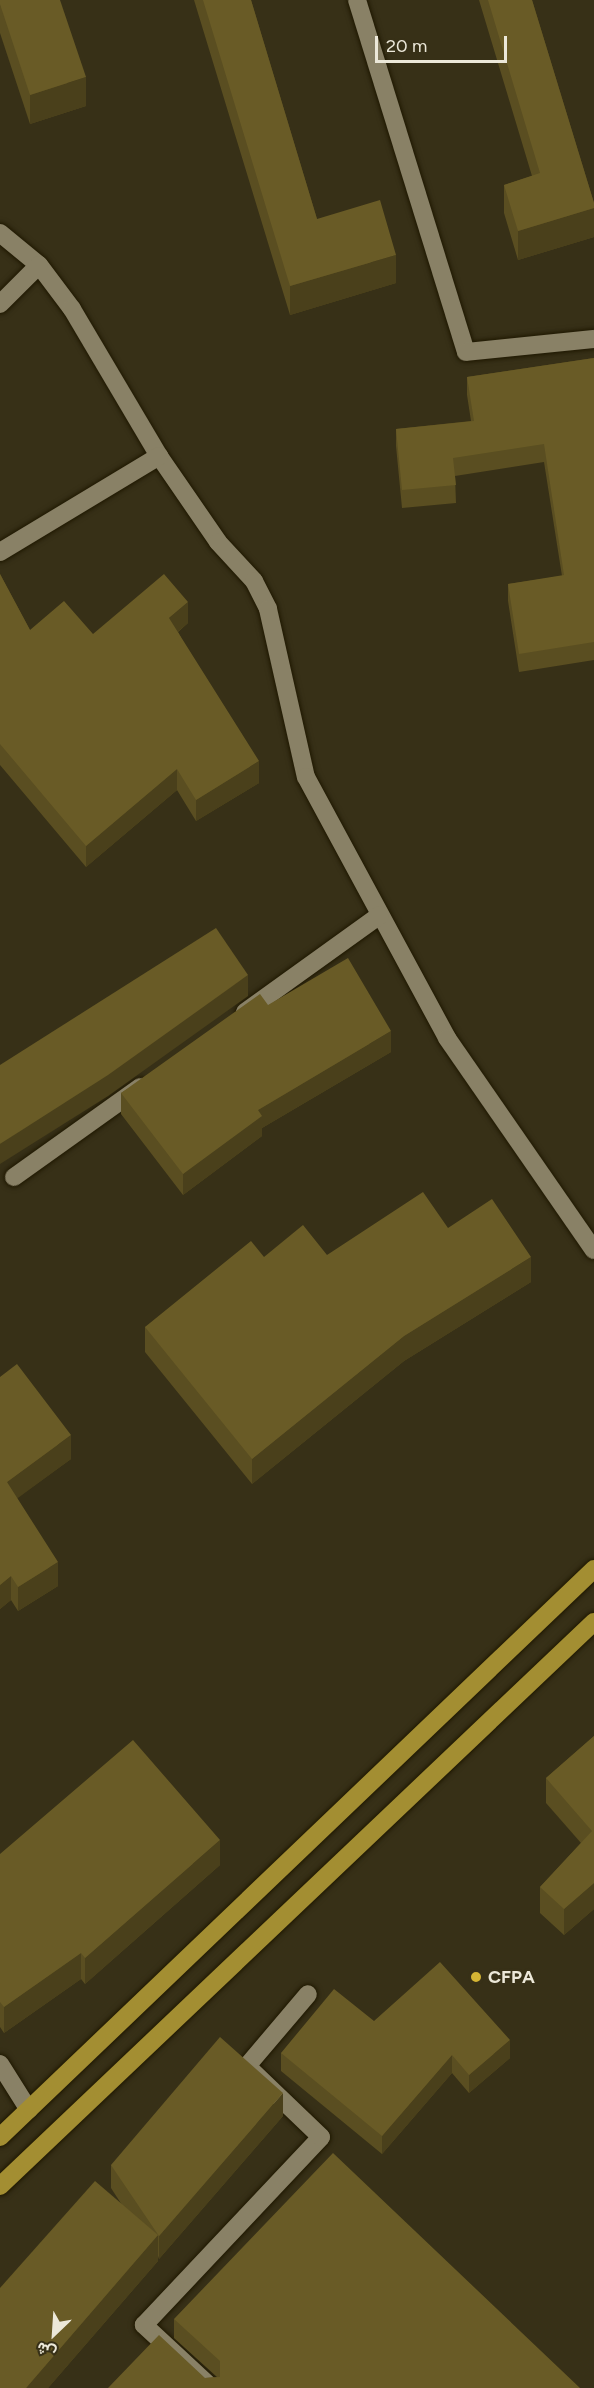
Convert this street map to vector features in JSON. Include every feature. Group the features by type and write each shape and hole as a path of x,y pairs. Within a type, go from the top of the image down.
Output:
{"main road":[{"path":"0,2137 594,1569"},
{"path":"0,2186 594,1622"}],"street":[{"path":"357,0 466,352 594,339"},
{"path":"0,233 39,266 72,309 159,456 268,609 306,777 447,1038 594,1249"},
{"path":"0,304 39,266"},
{"path":"0,552 159,456"},
{"path":"226,1025 380,915"},
{"path":"14,1177 158,1074"},
{"path":"212,2388 144,2325 321,2137 247,2066 308,1994"},
{"path":"0,2064 29,2110"}],"building":[{"path":"0,0 60,0 86,77 30,95"},
{"path":"203,0 251,0 317,219 380,200 396,255 290,286"},
{"path":"488,0 532,0 594,208 518,231 504,185 540,173"},
{"path":"594,358 594,642 519,654 508,584 564,575 544,444 453,458 456,485 402,490 396,429 474,421 467,377"},
{"path":"0,574 30,630 64,601 93,634 164,574 188,602 169,618 259,761 196,800 177,769 86,846 0,744"},
{"path":"216,928 248,975 108,1075 0,1144 0,1065"},
{"path":"348,958 391,1031 258,1110 262,1116 183,1174 121,1093 260,994 268,1005"},
{"path":"423,1192 448,1228 492,1199 531,1257 404,1336 252,1459 145,1327 251,1241 264,1257 303,1225 327,1255"},
{"path":"17,1364 71,1435 7,1482 58,1562 18,1587 11,1576 0,1585 0,1377"},
{"path":"594,1736 594,1883 564,1909 540,1887 592,1831 546,1778"},
{"path":"133,1740 220,1840 85,1958 81,1953 4,2007 0,2002 0,1854"},
{"path":"440,1962 510,2040 469,2075 452,2055 382,2136 281,2053 334,1989 374,2021"},
{"path":"220,2037 283,2093 159,2236 111,2165"},
{"path":"333,2153 580,2388 108,2388 159,2335 205,2378 220,2377 220,2361 174,2319"},
{"path":"95,2181 158,2235 26,2388 0,2388 0,2288"}],"place":[{"name":"CFPA","path":"476,1977"}]}
